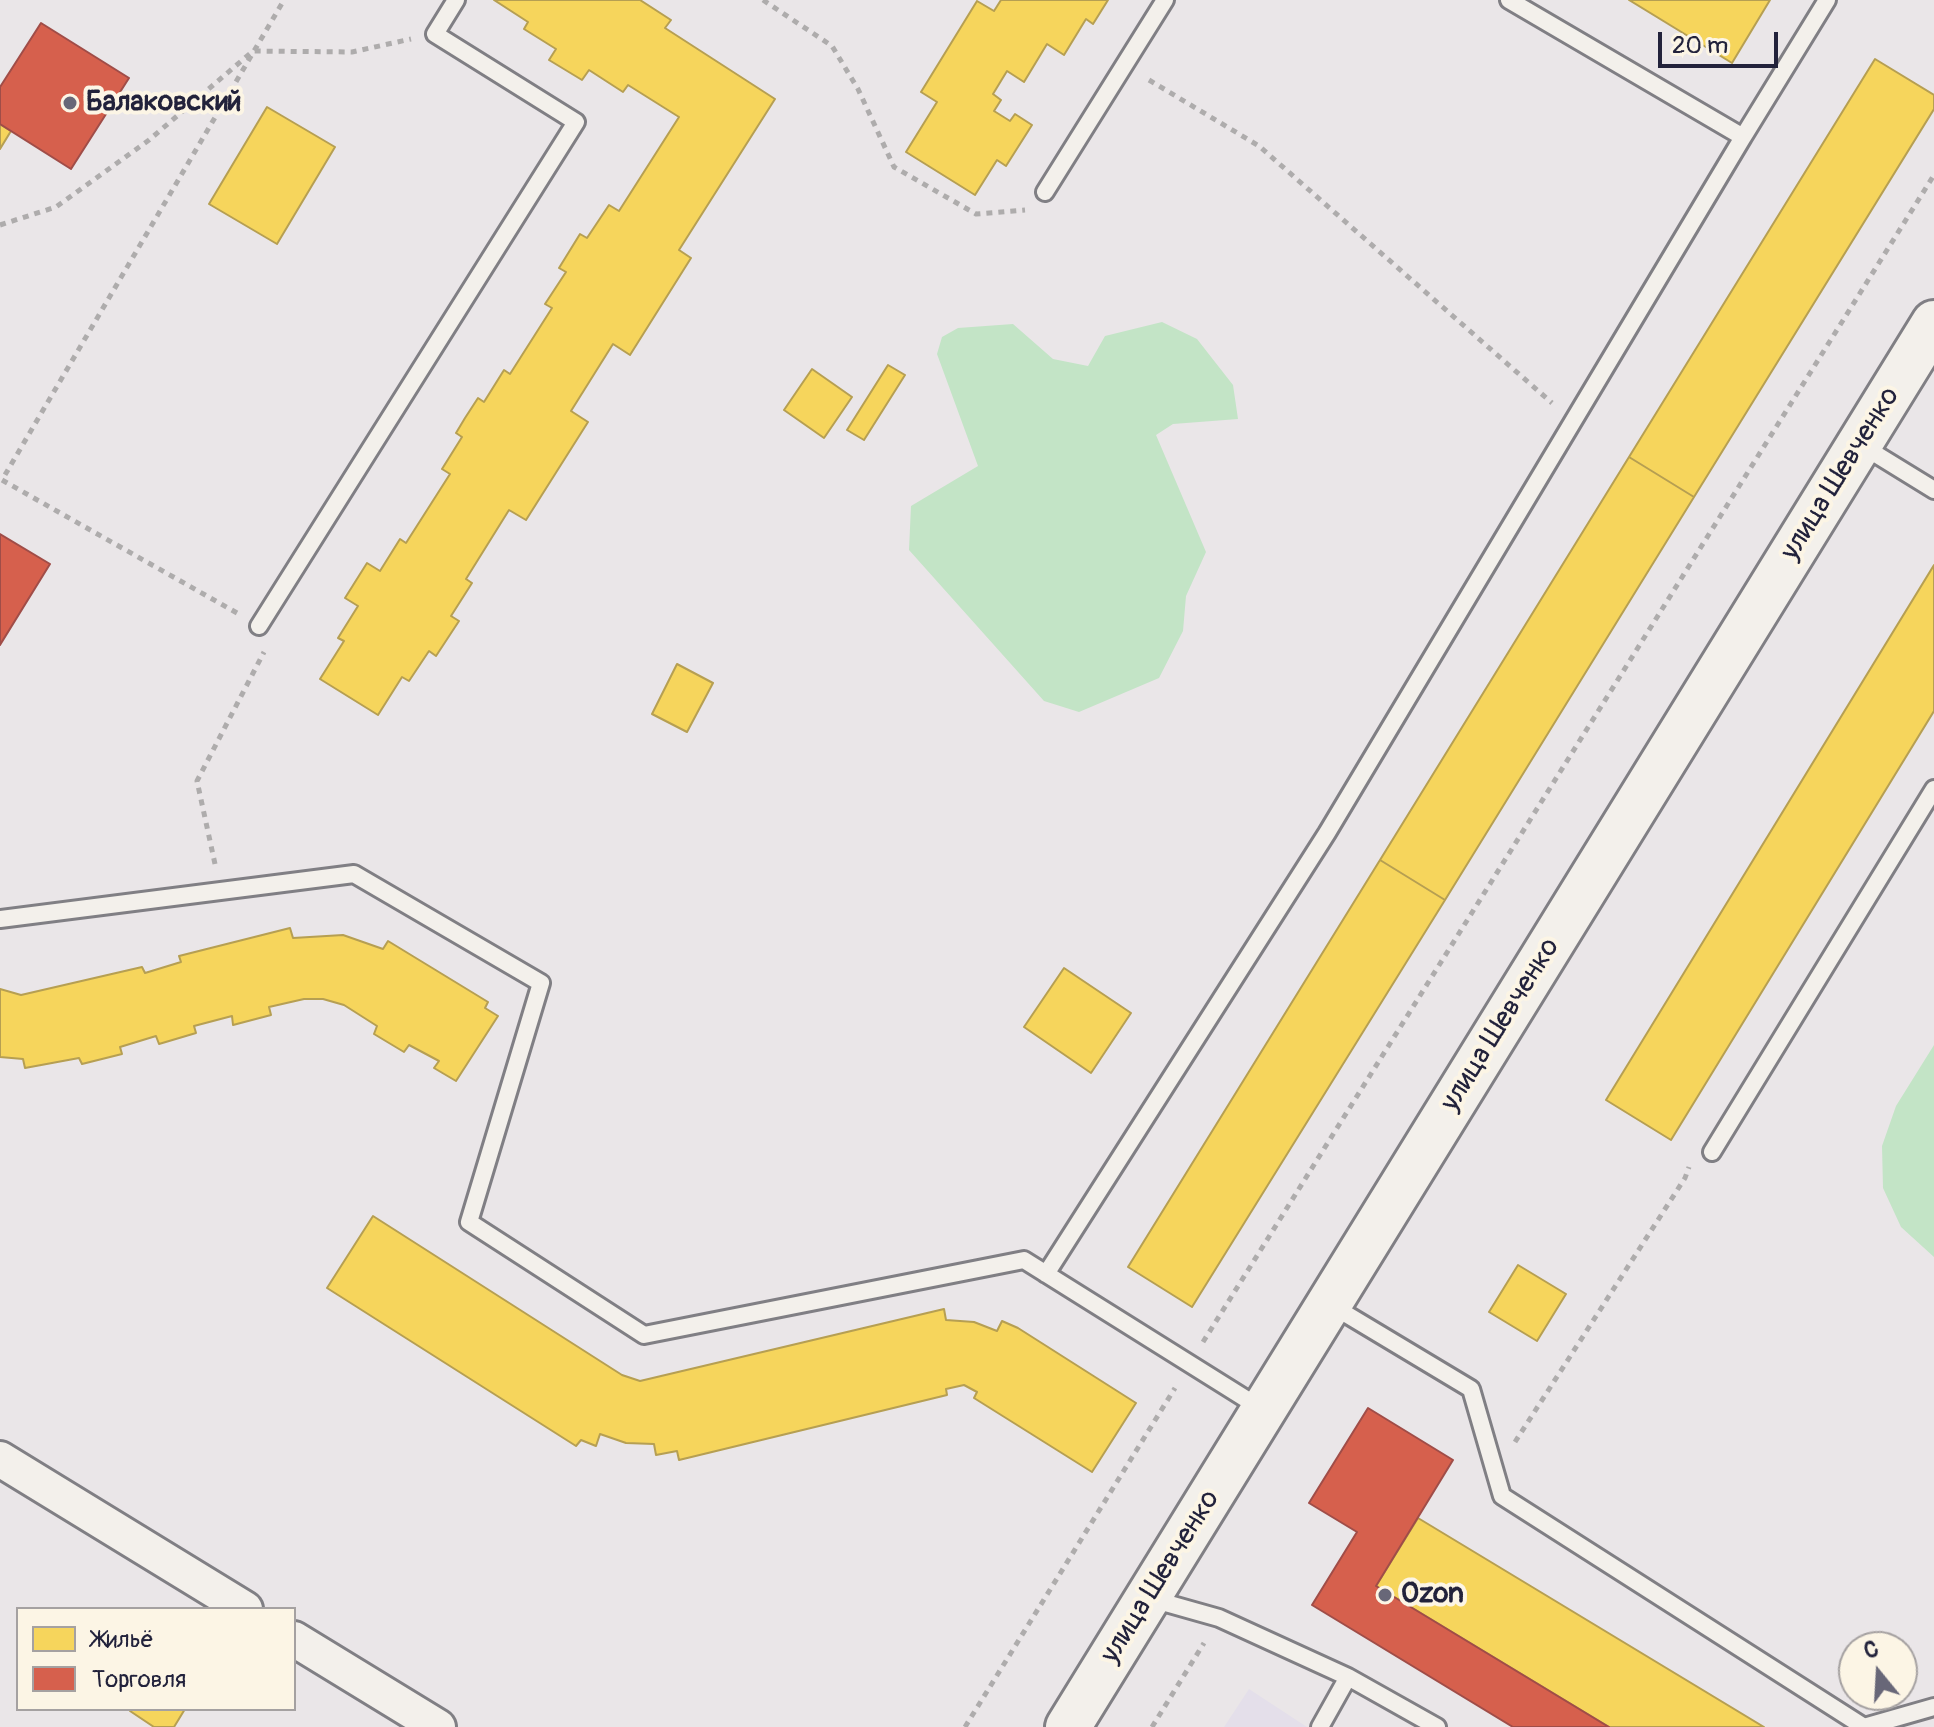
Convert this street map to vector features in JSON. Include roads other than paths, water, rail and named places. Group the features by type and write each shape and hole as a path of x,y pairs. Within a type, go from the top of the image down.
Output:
{"street":[{"name":"улица Шевченко","path":"1068,1727 1934,323"},
{"path":"0,1459 242,1607"},
{"path":"296,1640 438,1727"}],"lane":[{"path":"259,626 576,122 435,34 456,0"},
{"path":"1045,192 1165,0"},
{"path":"1509,0 1743,137"},
{"path":"1046,1274 1327,833 1827,0"},
{"path":"1859,444 1934,490"},
{"path":"1712,1152 1934,789"},
{"path":"0,919 354,874 541,983 469,1222 644,1335 1024,1260 1264,1410"},
{"path":"1329,1304 1471,1389 1502,1496 1864,1727 1934,1707"},
{"path":"1147,1598 1219,1618 1348,1677 1437,1727"},
{"path":"1320,1727 1348,1677"}],"place":[{"name":"Балаковский","path":"70,103"},
{"name":"Ozon","path":"1385,1595"}]}
